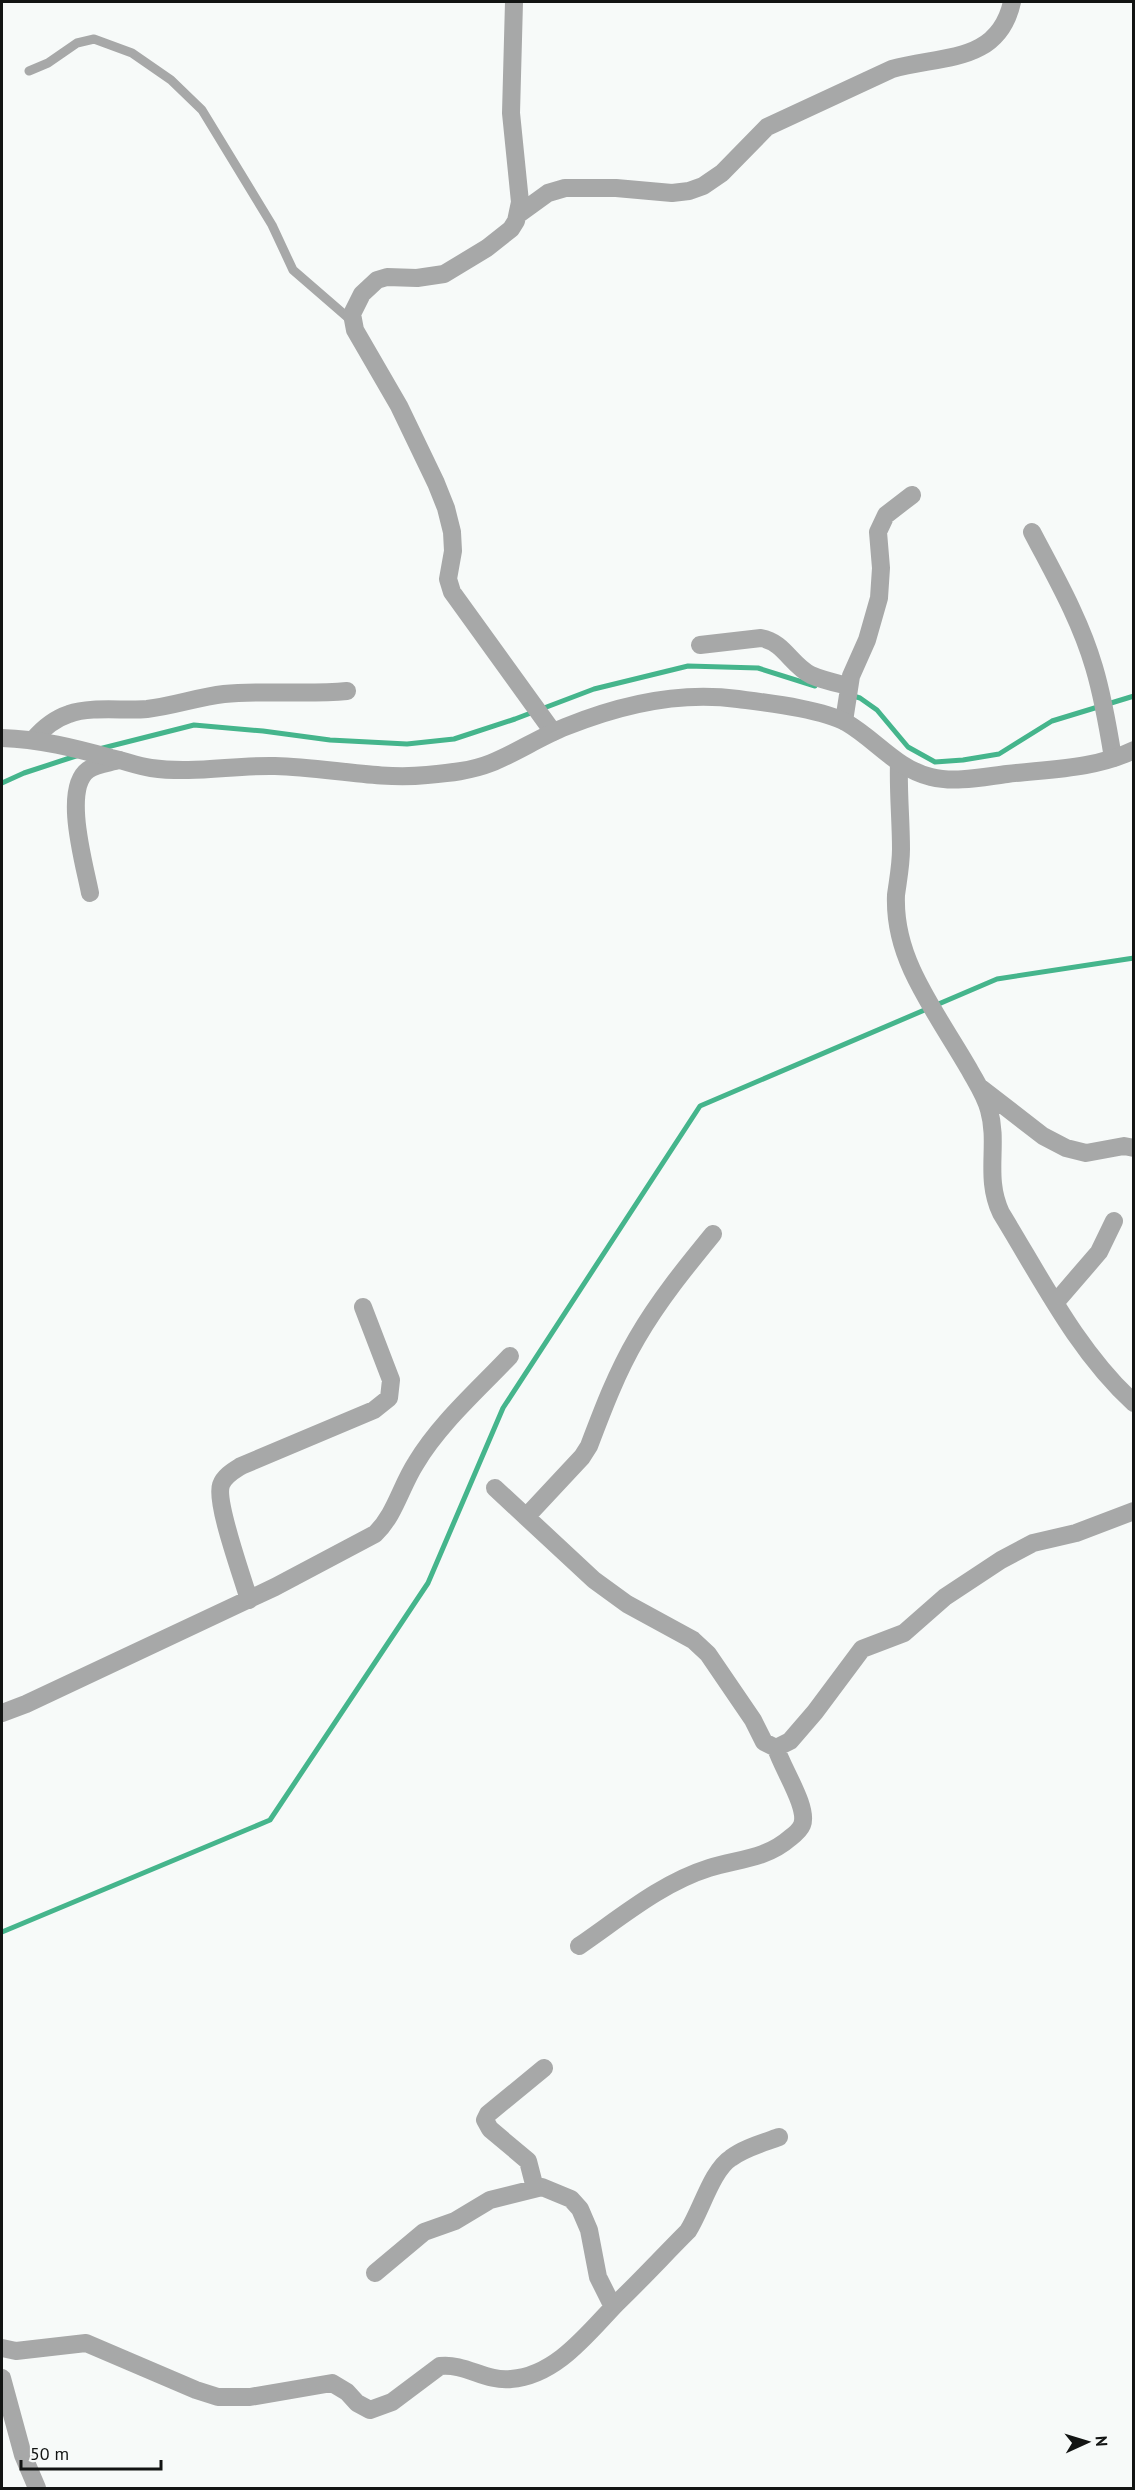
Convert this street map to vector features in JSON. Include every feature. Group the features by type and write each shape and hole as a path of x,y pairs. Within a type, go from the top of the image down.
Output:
{"street":[{"path":"514,2 511,113 519,190 519,214"},
{"path":"553,732 449,585 453,551 452,532 446,508 399,406 353,322 352,314 357,301 377,280 387,277 417,278 444,274 488,248 511,229 519,214 548,193 565,188 616,188 672,193 703,186 722,173 766,127 892,69 913,63 959,56 982,47 995,38 1009,15 1012,2"},
{"path":"844,721 848,686 875,617 879,598 881,568 878,532 881,521 912,495"},
{"path":"1032,532 1067,597 1083,635 1104,704 1113,758"},
{"path":"700,645 761,638 771,640 811,675 848,686"},
{"path":"33,740 55,721 79,712 148,709 220,694 347,692"},
{"path":"2,738 33,740 119,760 135,766 172,771 277,766 362,775 423,776 468,770 489,764 553,732 615,710 682,698 737,699 811,712 844,721 864,734 899,763 931,777 951,779 1060,768 1113,758 1134,750"},
{"path":"90,893 78,835 76,796 78,783 89,769 119,760"},
{"path":"899,763 898,802 901,851 897,925 911,968 931,1007 979,1087 988,1108 992,1122 991,1173 994,1198 1056,1302 1099,1366 1115,1386 1134,1403"},
{"path":"979,1087 1044,1136 1066,1148 1086,1153 1124,1146 1134,1148"},
{"path":"1056,1302 1099,1252 1114,1221"},
{"path":"526,1517 582,1457 589,1446 619,1371 637,1337 670,1287 713,1234"},
{"path":"249,1600 225,1518 220,1486 226,1476 241,1466 374,1410 389,1398 391,1380 363,1307"},
{"path":"2,1713 26,1704 249,1600 375,1534 381,1528 415,1463 433,1439 510,1356"},
{"path":"495,1488 594,1580 613,1594 693,1640 700,1647 734,1690 764,1742 776,1748 782,1766 803,1808 803,1824 800,1830 772,1852 707,1869 667,1888 642,1902 579,1946"},
{"path":"776,1748 790,1741 862,1650 904,1633 945,1597 1000,1560 1033,1543 1076,1533 1134,1511"},
{"path":"535,2188 528,2161 490,2129 485,2120 488,2114 544,2068"},
{"path":"2,2348 16,2351 86,2343 196,2390 218,2397 250,2397 332,2383 348,2392 357,2403 370,2410 392,2402 440,2366 450,2365 491,2378 508,2380 524,2378 542,2371 591,2332 688,2231 699,2214 720,2167 740,2152 779,2137"},
{"path":"375,2273 423,2232 455,2221 483,2202 535,2188 548,2188 571,2199 580,2209 588,2230 598,2277 613,2307"},
{"path":"2,2378 23,2455 37,2488"}],"lane":[{"path":"29,71 48,63 77,43 94,39 132,53 171,80 202,110 272,225 293,270 353,322"}],"waterway":[{"path":"99,749 194,725 330,740 407,744 454,739 594,689 688,666 758,668 815,686"},
{"path":"850,695 860,698 877,710 908,747 935,762 999,754 1052,721 1134,696"},
{"path":"2,783 24,773 79,755"},
{"path":"2,1932 270,1820 428,1583 503,1408 700,1106 997,979 1134,958"}]}
